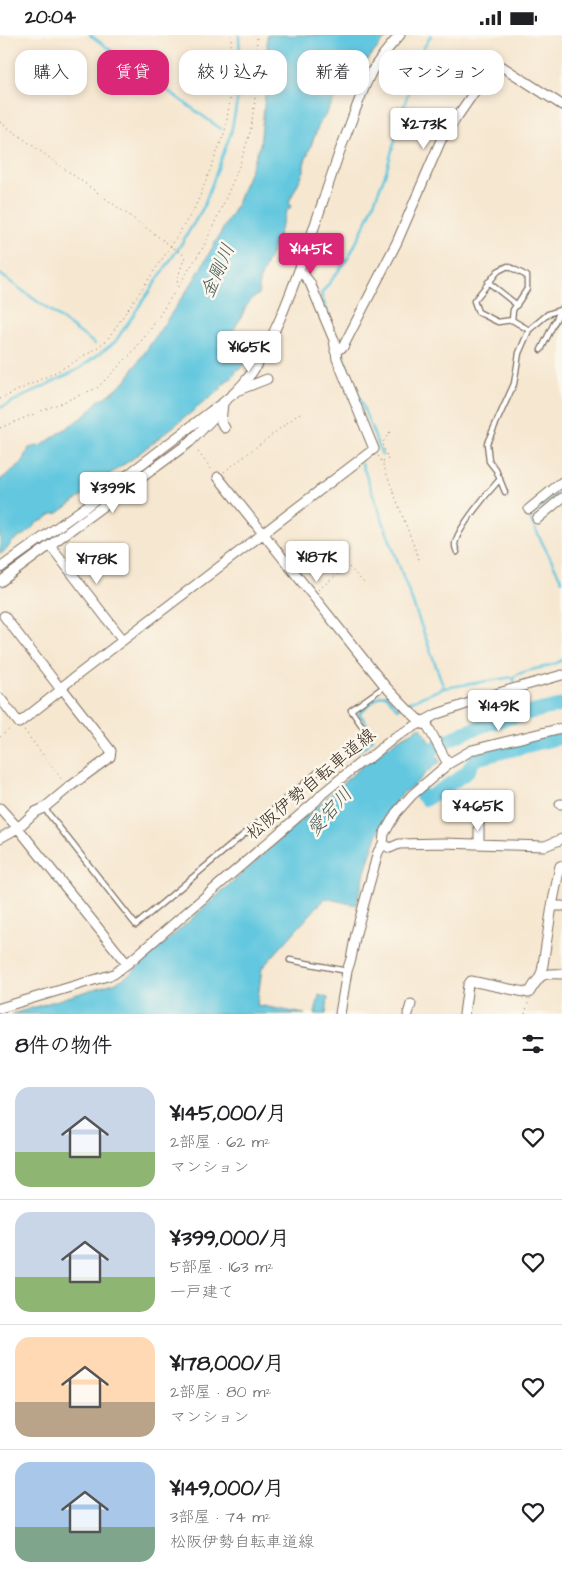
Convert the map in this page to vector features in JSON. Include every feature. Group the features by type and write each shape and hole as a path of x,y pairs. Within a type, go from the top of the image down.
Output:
{"street":[{"path":"0,568 87,506 223,403 239,390 258,365 270,343 299,271 358,103 373,70 388,48 400,35"},
{"path":"338,350 397,242 441,140 495,62 562,105"},
{"path":"0,698 19,723 62,689 63,686 374,449 338,350 310,283 299,271"},
{"path":"239,390 267,379"},
{"path":"223,403 221,422 225,428"},
{"path":"0,582 190,442 218,413 223,403"},
{"path":"218,477 385,686 408,710 424,723 448,764"},
{"path":"528,509 562,482"},
{"path":"537,519 562,498"},
{"path":"50,545 123,640"},
{"path":"0,838 18,828 35,812 44,808 110,757 111,751 4,616"},
{"name":"松阪伊勢自転車道線","path":"0,1008 114,974 361,762 368,759 395,737 424,723 436,714 562,675"},
{"path":"340,1014 347,971 378,852 383,844 384,834 396,813 403,804 448,764 472,751 562,728"},
{"path":"479,801 479,844"},
{"path":"0,808 127,964"},
{"path":"383,844 390,848 399,844 443,843 545,846 562,839"},
{"path":"464,1014 468,985 471,981 530,993 542,971 560,866"},
{"path":"552,906 562,906"},
{"path":"540,976 546,973 562,975"},
{"path":"408,1014 411,1004"}],"lane":[{"path":"512,320 513,310 527,289 527,276 508,266 498,271 474,301 478,312 498,322 512,320 529,330"},
{"path":"488,282 517,305"},
{"path":"505,492 496,469 489,461 486,443 514,384 520,353 529,330 548,314 562,309"},
{"path":"541,350 562,309"},
{"path":"457,552 454,546 456,539 480,501 500,479"},
{"path":"364,729 351,711 385,686"},
{"path":"44,808 136,925 318,772"},
{"path":"290,960 347,971"}],"path":[{"path":"0,399 56,372 91,352 107,340 172,246 194,209 225,131 232,87 232,35"},
{"path":"0,428 97,388 131,354 150,330 204,246 226,200 250,133 255,101 257,35"},
{"path":"0,122 185,256 177,280 178,285"},
{"path":"190,442 218,477 300,413"},
{"path":"382,462 388,459 382,445 391,430"},
{"path":"374,449 382,462 420,562"},
{"path":"310,593 315,592 348,567 364,583"},
{"path":"0,737 19,723 68,788"},
{"path":"525,1014 530,993"}],"water":[{"name":"金剛川","path":"267,35 388,35 369,58 369,50 297,50 297,95 337,95 320,122 304,164 304,171 289,202 291,207 286,212 259,281 259,294 248,304 230,335 230,349 238,360 251,355 240,369 236,370 233,377 225,381 226,383 221,386 221,389 132,459 105,477 106,479 58,513 38,522 26,534 13,541 0,554 0,480 23,462 29,448 42,445 88,413 98,401 110,394 126,380 194,280 236,206 260,145 265,95 287,95 287,50 267,50"},
{"path":"421,727 440,762 402,794 385,818 373,846 356,905 325,898 262,968 257,1005 305,1014 12,1014 117,982 130,974 361,767 397,740"},
{"path":"319,995 328,998 326,1014 315,1014"}],"waterway":[{"path":"90,35 221,129"},
{"path":"0,408 79,369 115,342 180,246 203,208 231,133 241,81 239,35"},
{"path":"330,320 321,294 349,257 368,218 386,172 417,60 431,35"},
{"path":"0,274 95,344"},
{"path":"341,351 382,455"},
{"path":"357,750 363,748 373,739 367,724 359,713 380,696 386,695 398,709 409,702 444,688 362,464"},
{"path":"562,490 529,517 562,581"},
{"path":"515,685 513,677 562,660"},
{"path":"444,688 513,677"},
{"path":"517,690 524,715"},
{"name":"愛宕川","path":"427,753 442,743 475,728 562,705"},
{"path":"421,794 426,799 456,780 467,772 475,759 562,737"}]}
